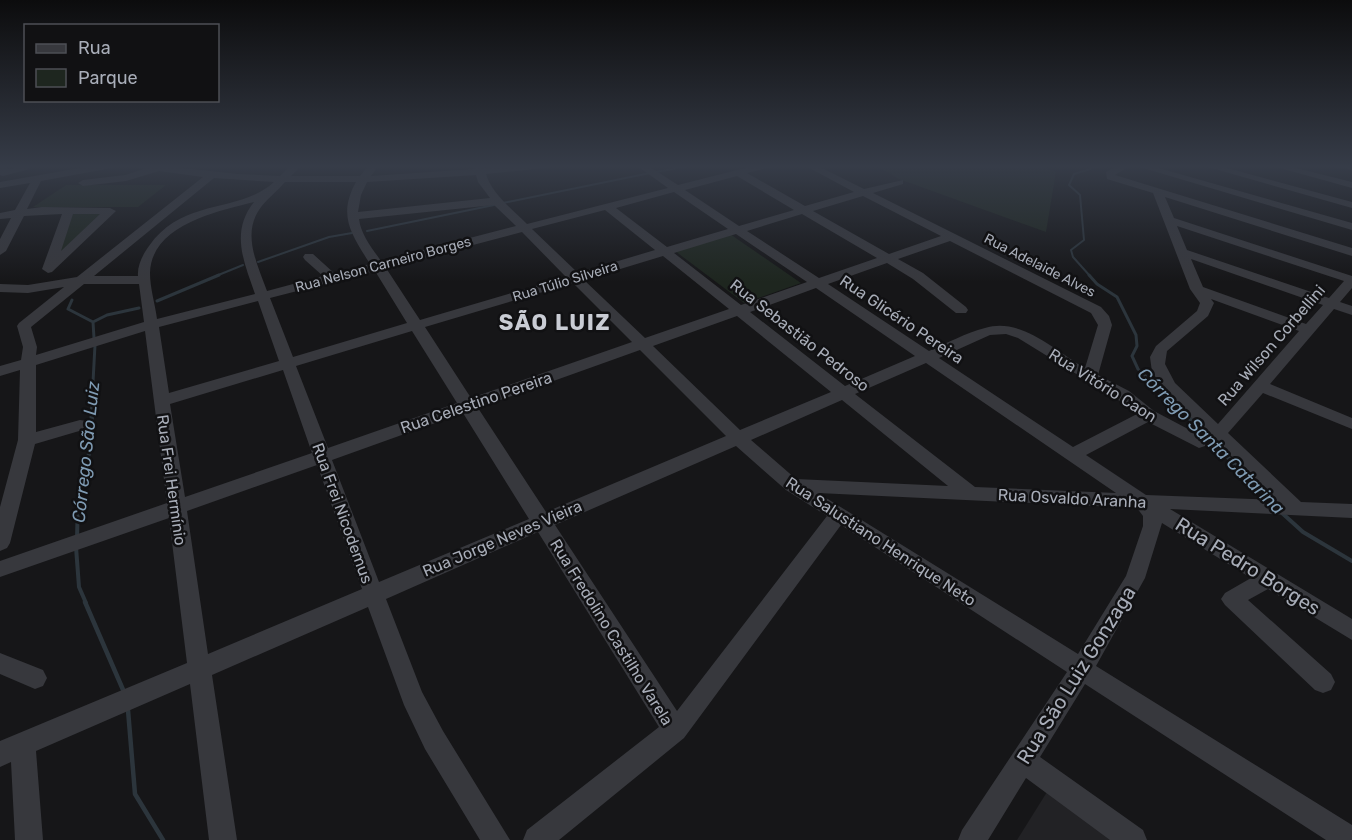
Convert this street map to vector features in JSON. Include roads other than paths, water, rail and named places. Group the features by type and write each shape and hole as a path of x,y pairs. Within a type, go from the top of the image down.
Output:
{"street":[{"path":"0,251 24,204"},
{"path":"0,543 27,440 30,347 24,326 174,204"},
{"name":"Rua Frei Hermínio","path":"222,840 144,280 145,264 150,250 154,243 173,227 203,214 235,204"},
{"name":"Rua Frei Nicodemus","path":"259,204 247,220 244,236 249,259 372,593 412,698 434,740 496,840"},
{"path":"354,204 352,216 485,204"},
{"name":"Rua Salustiano Henrique Neto","path":"500,204 737,437 792,485 1351,840"},
{"name":"Rua Nelson Carneiro Borges","path":"0,371 150,325 614,204"},
{"name":"Rua Glicério Pereira","path":"698,204 1143,502"},
{"path":"793,204 922,279 961,310"},
{"name":"Rua Túlio Silveira","path":"161,401 823,204"},
{"name":"Rua Adelaide Alves","path":"888,204 1070,296 1102,315 1104,325 1090,377"},
{"path":"1163,204 1197,289 1207,303 1206,309 1161,349 1156,356 1157,366 1171,388 1293,509"},
{"path":"1195,204 1352,252"},
{"path":"1273,204 1352,227"},
{"name":"Rua Sebastião Pedroso","path":"607,206 844,391 970,493"},
{"path":"42,286 69,210"},
{"path":"0,216 21,212 110,211 48,269"},
{"name":"Rua Fredolino Castilho Varela","path":"352,216 355,230 675,730"},
{"path":"1169,220 1352,280"},
{"name":"Rua Celestino Pereira","path":"0,569 952,236"},
{"path":"1182,252 1352,311"},
{"path":"309,257 332,278"},
{"path":"0,288 28,289 83,280 144,280"},
{"name":"Rua Wilson Corbellini","path":"1218,434 1352,280"},
{"path":"1197,289 1309,330"},
{"name":"Rua Vitório Caon","path":"1007,330 1023,335 1123,395 1148,415 1199,442"},
{"name":"Rua Jorge Neves Vieira","path":"11,749 844,391 983,333 1007,330"},
{"path":"1260,386 1352,424"},
{"path":"1072,454 1100,442 1148,415"},
{"path":"27,440 80,424"},
{"name":"Rua Osvaldo Aranha","path":"792,485 1352,511"},
{"name":"Rua Pedro Borges","path":"1143,502 1352,630"},
{"name":"Rua São Luiz Gonzaga","path":"972,840 1082,669 1135,578 1151,536 1152,516 1143,502"},
{"path":"537,840 675,730 838,515"},
{"path":"1268,579 1232,599 1323,682"},
{"path":"0,663 34,678"},
{"path":"11,749 29,840"},
{"path":"1023,760 1133,840"}],"waterway":[{"name":"Córrego Santa Catarina","path":"1081,204 1084,240 1071,250 1073,257 1090,276"},
{"name":"Córrego São Luiz","path":"367,231 494,205"},
{"name":"Córrego São Luiz","path":"258,262 329,237 352,233"},
{"name":"Córrego São Luiz","path":"216,276 243,265"},
{"name":"Córrego São Luiz","path":"157,301 219,275"},
{"name":"Córrego Santa Catarina","path":"1089,275 1097,284 1117,297 1136,335 1137,346 1132,356 1138,369 1191,419"},
{"path":"72,300 68,309 93,322"},
{"name":"Córrego São Luiz","path":"93,322 107,315 139,308"},
{"name":"Córrego São Luiz","path":"93,322 94,338"},
{"name":"Córrego São Luiz","path":"91,419 95,345"},
{"name":"Córrego São Luiz","path":"77,538 78,501 90,449 92,418"},
{"name":"Córrego Santa Catarina","path":"1189,418 1272,502"},
{"name":"Córrego Santa Catarina","path":"1282,513 1303,532 1352,561"},
{"name":"Córrego São Luiz","path":"76,547 79,587 86,603"},
{"name":"Córrego São Luiz","path":"85,602 124,692"},
{"name":"Córrego São Luiz","path":"128,710 135,794 163,840"}],"district":[{"name":"SÃO LUIZ","path":"555,322"}]}
